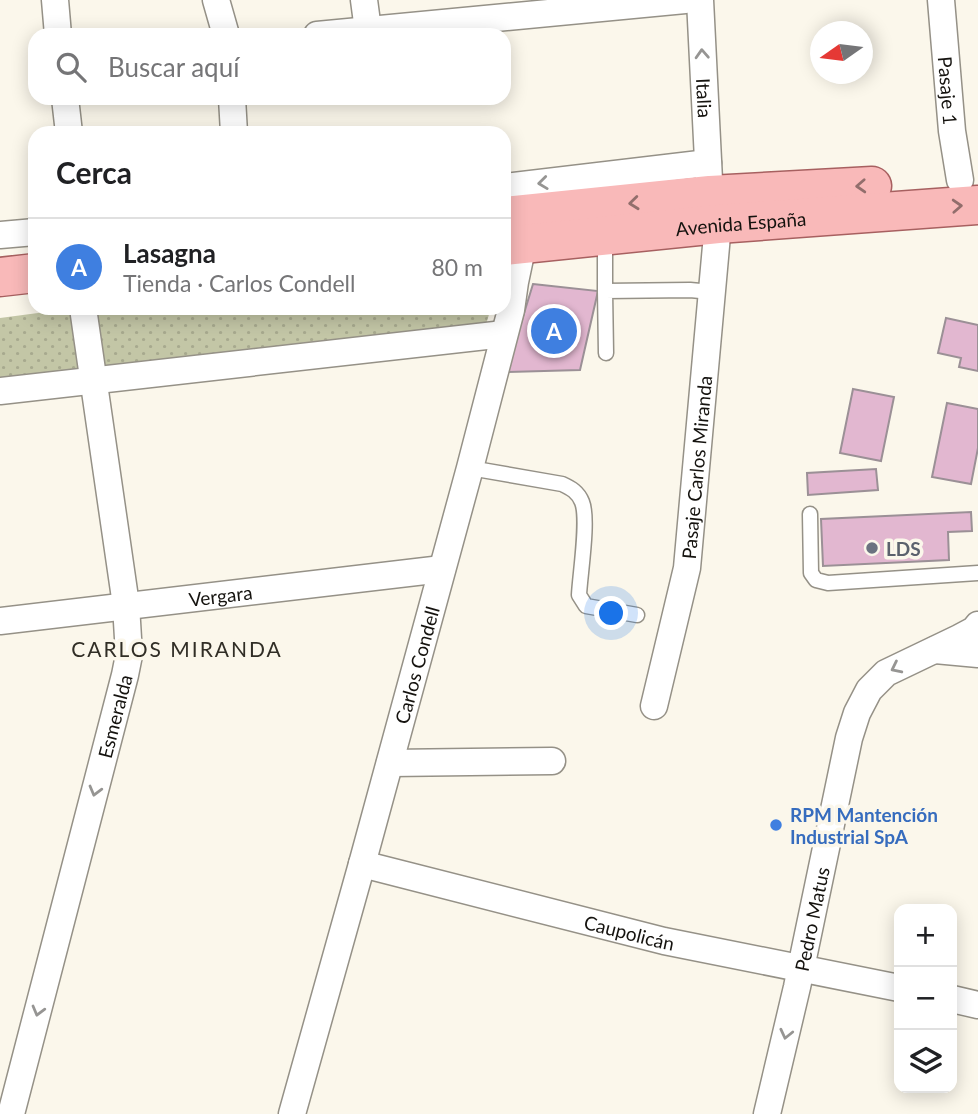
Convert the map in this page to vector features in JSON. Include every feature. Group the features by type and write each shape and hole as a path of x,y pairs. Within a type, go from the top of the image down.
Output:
{"main road":[{"name":"Avenida España","path":"512,221 712,194 972,188"},
{"name":"Avenida España","path":"512,221 605,235 712,194"},
{"path":"0,278 28,274"},
{"path":"0,298 28,296"}],"street":[{"path":"55,0 57,28"},
{"path":"216,0 224,28"},
{"path":"364,0 368,28"},
{"path":"382,28 527,8 685,0"},
{"name":"Italia","path":"700,0 712,194"},
{"name":"Pasaje 1","path":"942,0 952,131 972,188"},
{"path":"66,105 68,126"},
{"path":"232,105 234,126"},
{"name":"Pasaje Carlos Miranda","path":"654,706 687,568 711,292 712,194"},
{"name":"Carlos Condell","path":"511,310 514,282 512,221"},
{"path":"0,234 28,232"},
{"name":"Esmeralda","path":"11,1114 128,655 126,605 84,315"},
{"name":"Carlos Condell","path":"292,1114 390,763 510,315"},
{"path":"0,391 504,334"},
{"name":"Vergara","path":"0,621 442,569"},
{"name":"Pedro Matus","path":"767,1114 849,738 858,713 869,690 886,673 966,634 978,625"},
{"path":"935,650 978,654"},
{"path":"390,763 552,761"},
{"name":"Caupolicán","path":"362,864 626,932 894,987"},
{"path":"957,1000 978,1005"}],"lane":[{"path":"605,235 607,353"},
{"path":"605,291 711,292"},
{"path":"470,468 562,484 573,489 582,502 585,518 579,595 581,601 586,606 637,615"},
{"path":"810,514 811,573 816,580 828,583 978,573"}],"green space":[{"path":"28,314 489,315 480,344 0,399 0,318"}],"building":[{"path":"533,284 598,291 580,370 506,372"},
{"path":"946,318 978,325 978,371 959,367 961,358 938,353"},
{"path":"853,389 894,397 881,461 840,453"},
{"path":"947,403 978,409 978,448 971,484 932,477"},
{"path":"876,469 878,490 808,495 807,473"},
{"path":"971,512 972,531 948,532 949,560 823,566 821,519"}],"place":[{"name":"Lasagna","path":"554,331"},
{"name":"LDS","path":"872,548"},
{"name":"RPM Mantención Industrial SpA","path":"776,825"}],"district":[{"name":"CARLOS MIRANDA","path":"177,648"}]}
